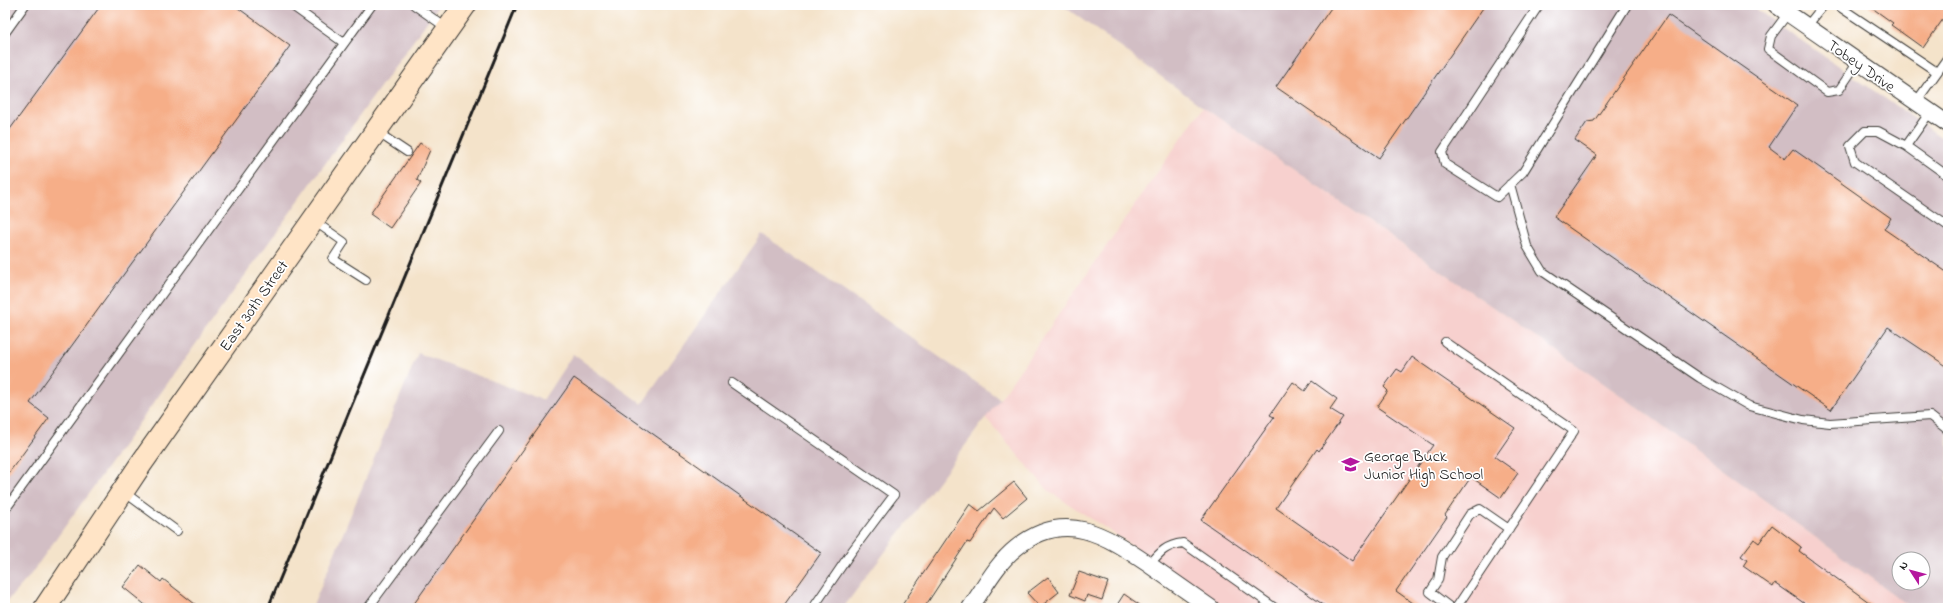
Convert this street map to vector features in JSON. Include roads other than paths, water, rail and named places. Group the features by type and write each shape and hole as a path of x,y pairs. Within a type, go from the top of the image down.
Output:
{"main road":[{"name":"East 30th Street","path":"45,608 123,491 465,5"}],"street":[{"name":"Tobey Drive","path":"1782,9 1948,124"},
{"path":"970,608 1007,557 1016,548 1039,535 1063,528 1089,531 1113,540 1212,608"}],"lane":[{"path":"5,33 25,5"},
{"path":"291,5 344,43"},
{"path":"5,510 372,5"},
{"path":"414,5 448,29"},
{"path":"1539,5 1442,152 1445,164 1497,197 1523,172 1627,5"},
{"path":"1807,26 1824,5"},
{"path":"1837,5 1937,72"},
{"path":"1782,9 1771,36 1768,50 1827,92 1839,90 1858,62"},
{"path":"1916,102 1948,57"},
{"path":"1906,146 1930,112"},
{"path":"1948,176 1906,146 1878,130 1865,131 1850,146 1855,162 1948,226"},
{"path":"376,132 407,152"},
{"path":"1510,184 1527,246 1542,271 1700,378 1749,406 1803,420 1830,423 1930,416 1948,430"},
{"path":"313,221 344,242 333,259 366,280"},
{"path":"1445,342 1574,431 1456,608"},
{"path":"732,383 894,495 852,551 813,608"},
{"path":"368,608 499,431"},
{"path":"123,491 177,531"},
{"path":"1451,608 1430,592 1438,580 1442,557 1470,514 1480,509 1509,529"},
{"path":"1149,565 1158,554 1171,545 1183,543 1275,608"}],"railway":[{"path":"268,608 517,5"}],"place":[{"name":"George Buck Junior High School","path":"1351,464"}]}
